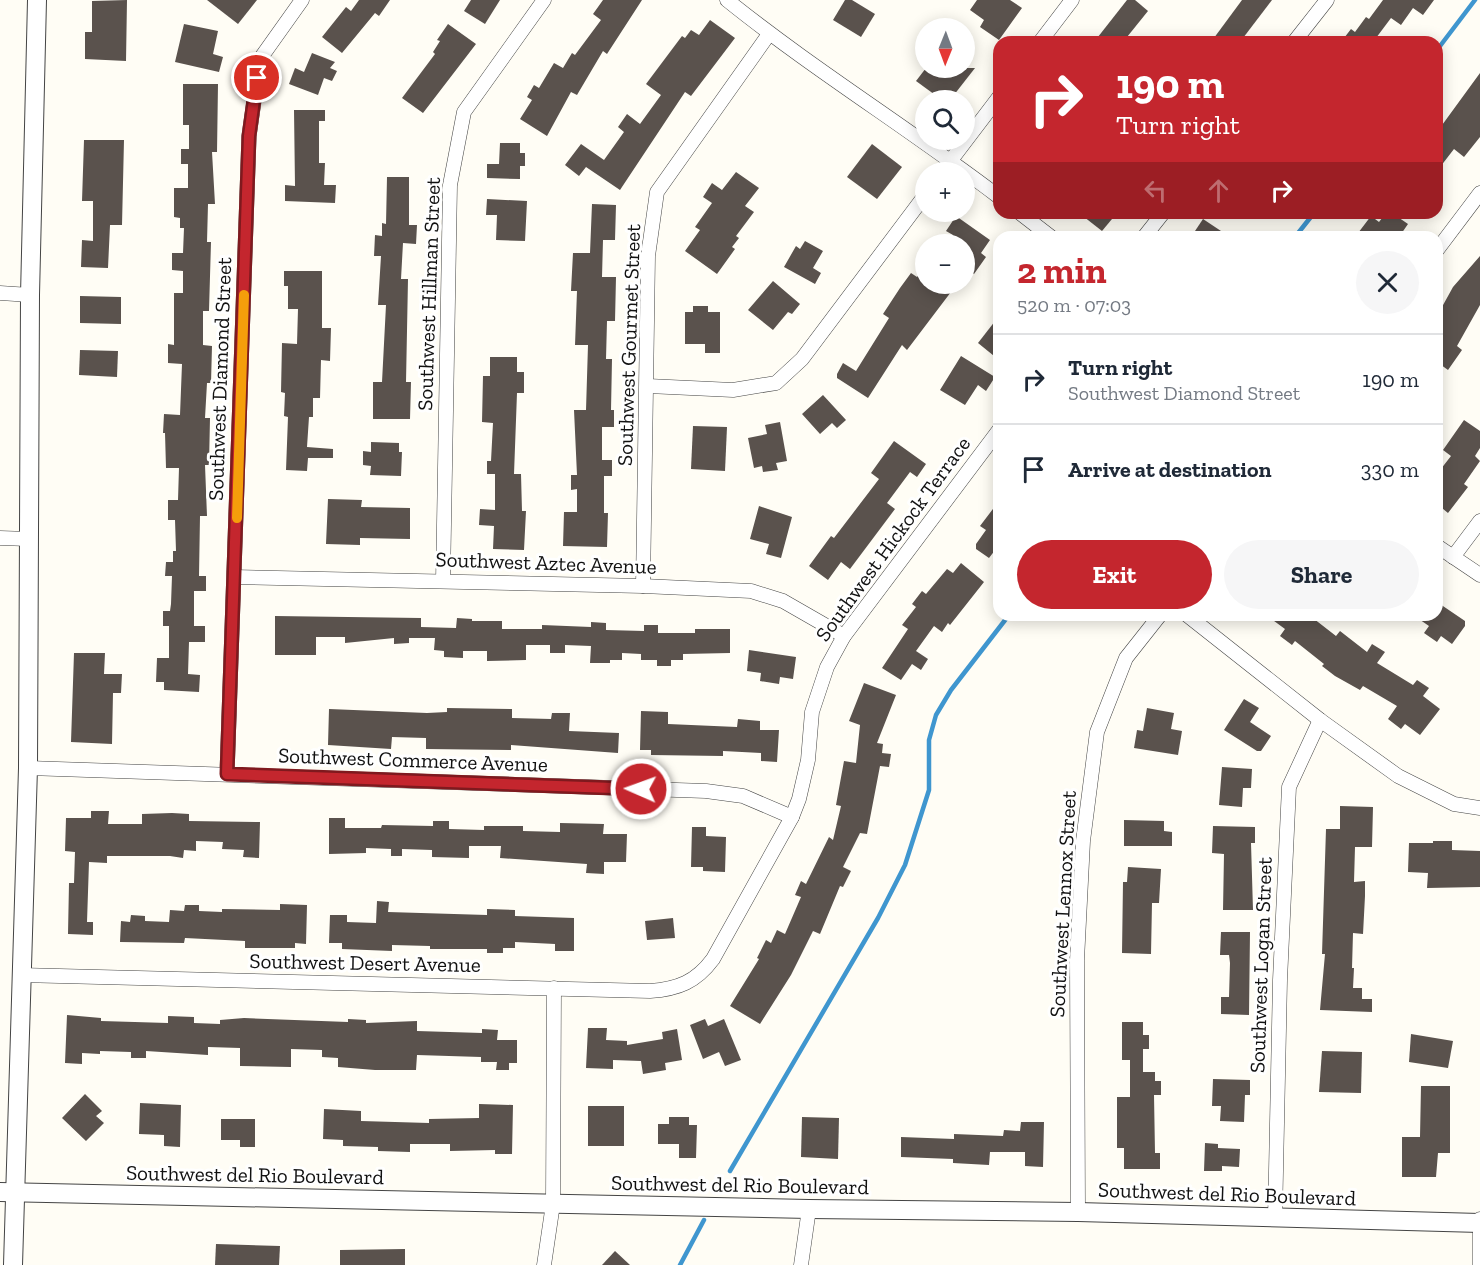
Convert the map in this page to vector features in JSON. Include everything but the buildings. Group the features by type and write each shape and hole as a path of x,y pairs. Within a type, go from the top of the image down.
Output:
{"street":[{"path":"13,1265 7,1192 20,975 28,768 30,295 37,0"},
{"name":"Southwest Diamond Street","path":"227,774 249,136 260,59 302,0"},
{"name":"Southwest Hillman Street","path":"443,581 450,185 464,112 544,0"},
{"path":"727,0 769,34 951,160 993,192"},
{"path":"1045,36 1072,0"},
{"path":"1299,36 1327,0"},
{"name":"Southwest Gourmet Street","path":"643,586 648,386 648,256 657,192 769,34"},
{"path":"951,160 993,105"},
{"path":"1443,242 1480,194"},
{"path":"648,386 733,390 776,383 802,359 915,209"},
{"path":"1028,219 1043,231"},
{"path":"1149,231 1158,219"},
{"path":"0,293 30,295"},
{"name":"Southwest Hickock Terrace","path":"704,971 724,940 792,817 805,781 816,694 844,636 993,438"},
{"path":"1452,557 1480,521"},
{"path":"0,538 29,539"},
{"path":"1443,550 1480,575"},
{"name":"Southwest Aztec Avenue","path":"235,577 643,586 752,591 783,601 844,636"},
{"name":"Southwest Lennox Street","path":"1078,1212 1077,960 1083,841 1097,732 1126,658 1155,621"},
{"path":"1195,621 1320,720 1398,776 1454,804 1480,808"},
{"name":"Southwest Logan Street","path":"1275,1219 1280,980 1289,787 1320,720"},
{"name":"Southwest Commerce Avenue","path":"28,768 706,791 743,796 792,817"},
{"name":"Southwest Desert Avenue","path":"20,975 667,990 683,986 704,971"},
{"path":"544,1265 553,1204 554,988"},
{"name":"Southwest del Rio Boulevard","path":"7,1192 809,1209 1078,1212 1480,1223"},
{"path":"801,1265 809,1209"},
{"path":"1480,1219 1480,1265"}],"waterway":[{"path":"1443,42 1475,0"},
{"path":"1300,231 1309,219"},
{"path":"730,1171 878,918 905,865 929,790 929,740 936,715 951,690 1004,621"},
{"path":"680,1265 704,1220"}],"slow traffic":[{"path":"237,518 244,295"}],"route":[{"path":"257,78 249,136 227,774 641,789"}]}
